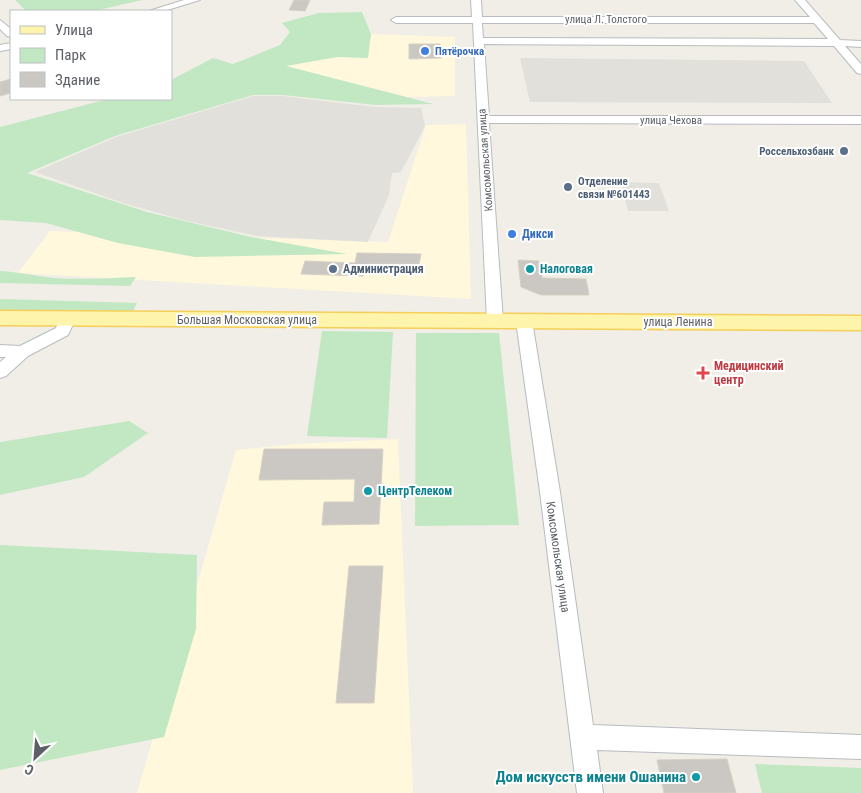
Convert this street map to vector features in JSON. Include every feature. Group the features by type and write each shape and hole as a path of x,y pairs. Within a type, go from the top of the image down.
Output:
{"main road":[{"name":"Большая Московская улица","path":"0,318 67,320 495,321"},
{"name":"улица Ленина","path":"495,321 861,323"}],"street":[{"path":"158,10 195,0"},
{"name":"Комсомольская улица","path":"476,0 495,321"},
{"path":"800,0 861,71"},
{"name":"улица Л. Толстого","path":"396,20 817,20"},
{"path":"0,23 10,33"},
{"path":"478,41 861,44"},
{"name":"улица Чехова","path":"482,119 861,120"},
{"path":"0,372 22,352 62,331 67,320"},
{"name":"Комсомольская улица","path":"524,321 550,492 590,793"},
{"path":"0,351 22,352"},
{"path":"583,737 861,747"}],"shaded area":[{"path":"371,34 455,37 455,96 408,97 285,66 337,57 368,58"},
{"path":"520,58 804,61 832,103 530,102"},
{"path":"253,96 282,96 374,107 421,108 425,126 401,172 392,173 389,195 368,242 257,236 183,220 123,203 35,172 116,137"},
{"path":"466,124 471,299 18,273 50,231 388,242 426,125"},
{"path":"621,182 659,183 669,211 628,211"},
{"path":"398,439 413,793 137,793 236,450 295,444"}],"green space":[{"path":"15,0 142,0 98,10 25,10"},
{"path":"362,12 371,34 368,58 337,57 286,66 433,104 376,105 283,95 253,95 115,136 27,173 147,212 251,237 347,254 195,257 118,243 46,223 0,220 0,127 104,100 172,100 172,79 213,58 233,64 280,45 290,32 282,23 319,13"},
{"path":"0,271 64,279 136,277 130,286 0,283"},
{"path":"0,299 137,303 132,313 0,311"},
{"path":"322,331 393,332 387,438 307,436"},
{"path":"416,333 499,333 519,525 415,526"},
{"path":"129,421 148,433 84,477 0,495 0,442"},
{"path":"0,545 197,555 196,629 164,737 0,770"},
{"path":"755,764 861,768 861,793 762,793"}],"building":[{"path":"294,0 310,0 305,11 289,10"},
{"name":"Пятёрочка","path":"409,44 440,44 441,58 409,59"},
{"path":"10,79 10,93 0,96 0,82"},
{"name":"Администрация","path":"357,253 421,254 419,264 365,264 363,276 301,274 305,261 355,263"},
{"name":"Налоговая","path":"518,260 539,261 542,278 586,279 589,295 541,295 521,287"},
{"name":"ЦентрТелеком","path":"264,449 383,449 379,524 322,525 324,502 354,502 355,479 259,480"},
{"path":"349,566 383,566 374,703 336,703"},
{"name":"Дом искусств имени Ошанина","path":"727,759 736,793 664,793 657,760"}],"place":[{"name":"Пятёрочка","path":"425,51"},
{"name":"Россельхозбанк","path":"844,151"},
{"name":"Отделение связи №601443","path":"568,187"},
{"name":"Дикси","path":"512,234"},
{"name":"Администрация","path":"333,269"},
{"name":"Налоговая","path":"530,269"},
{"name":"Медицинский центр","path":"703,373"},
{"name":"ЦентрТелеком","path":"368,491"},
{"name":"Дом искусств имени Ошанина","path":"696,777"}]}
